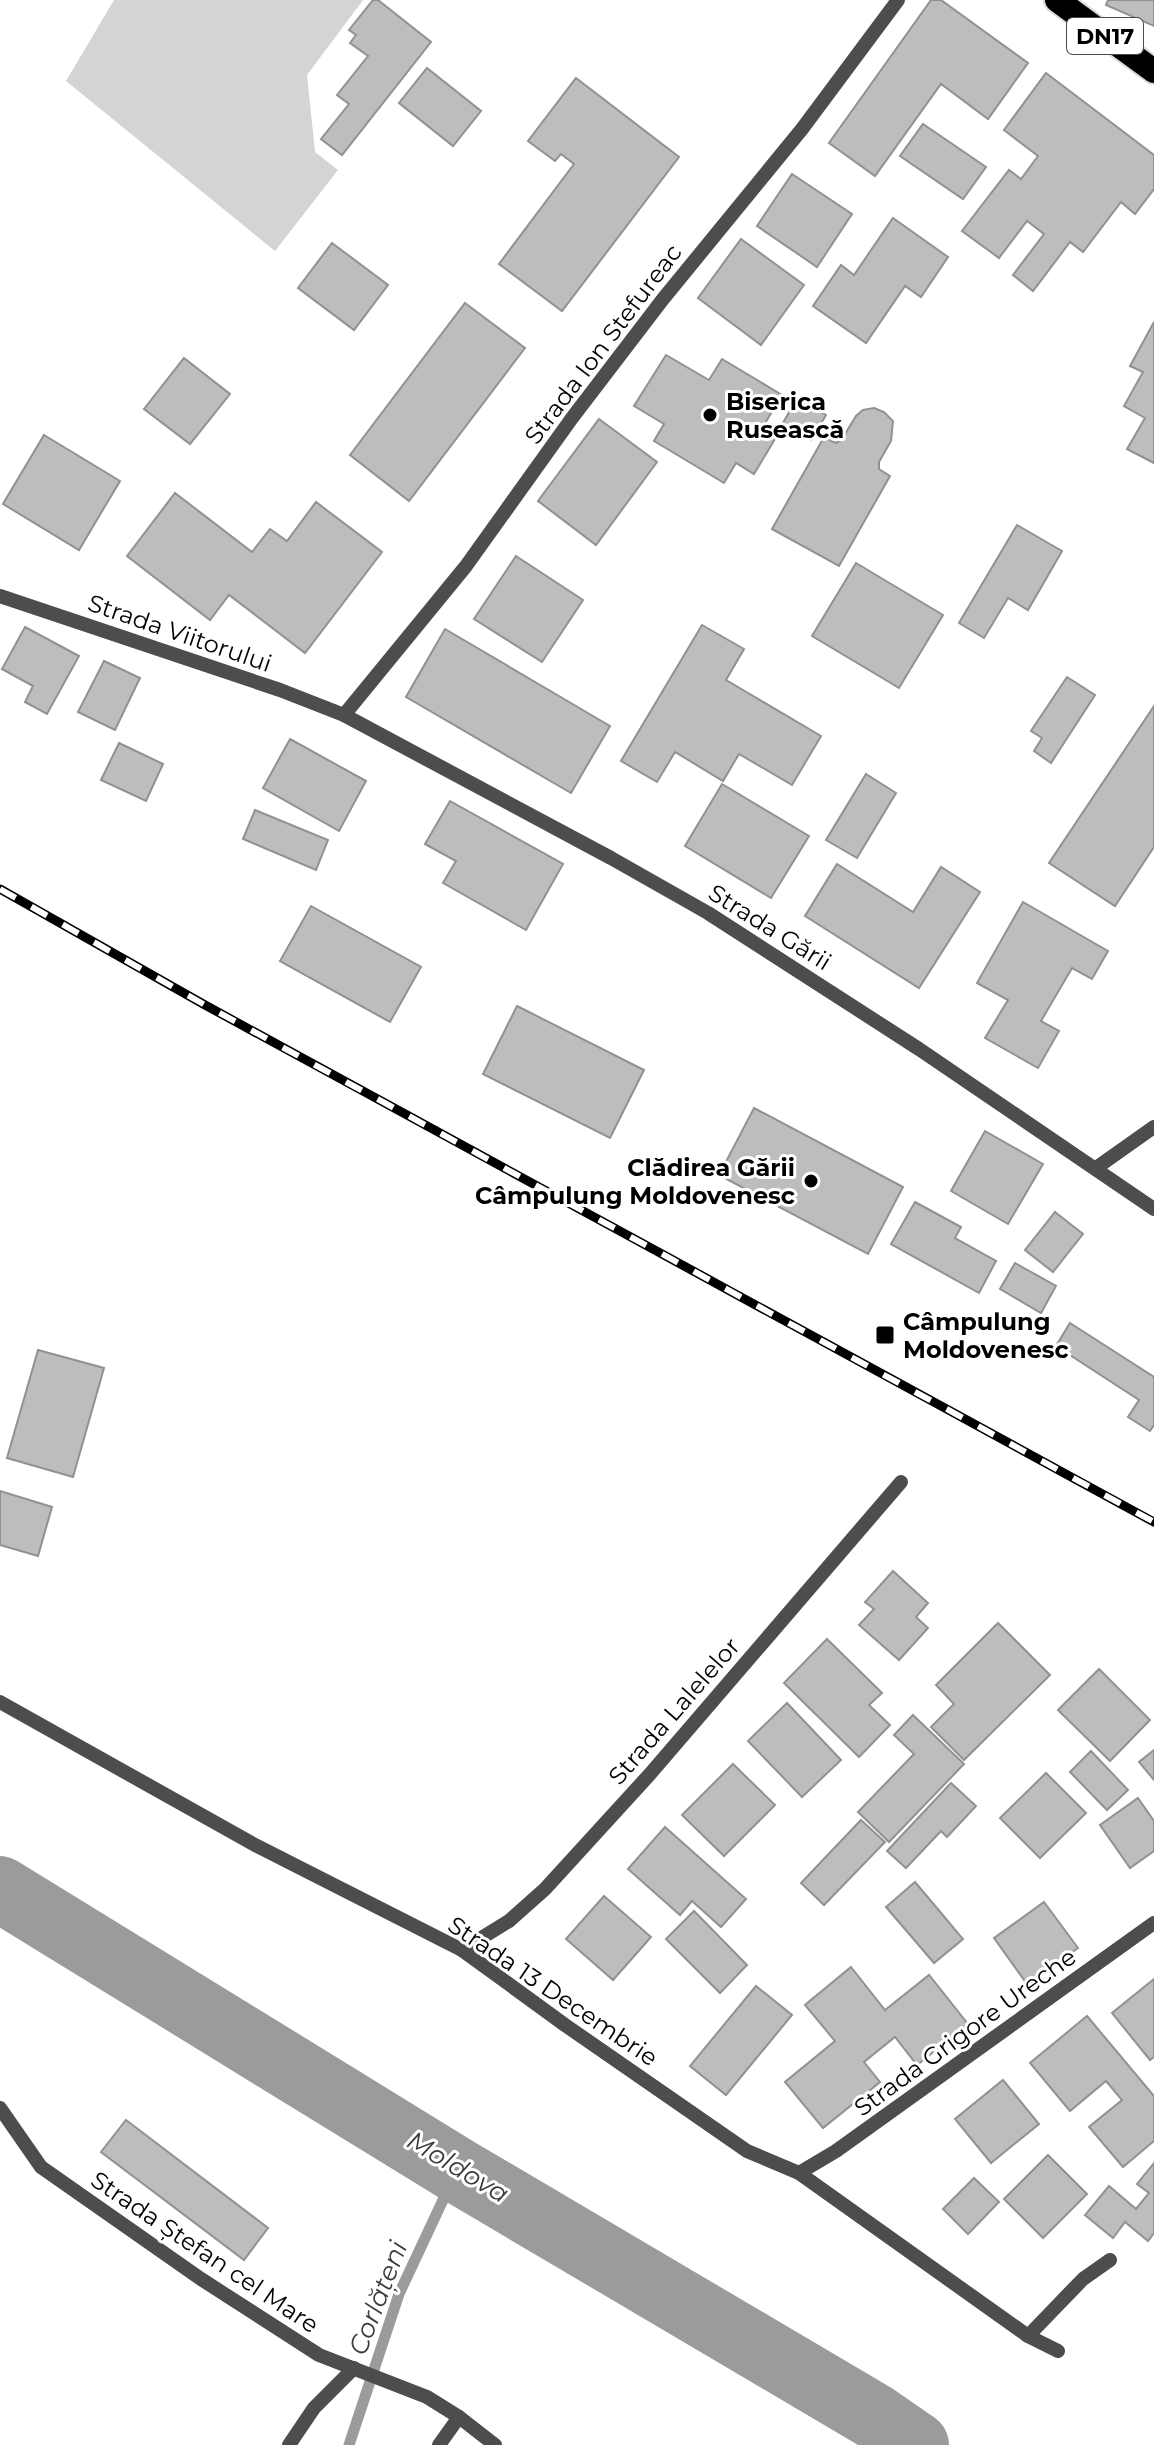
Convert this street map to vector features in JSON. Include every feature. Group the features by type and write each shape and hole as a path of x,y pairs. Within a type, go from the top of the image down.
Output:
{"highway":[{"name":"DN17","path":"1057,0 1154,71"}],"street":[{"name":"Strada Ion Stefureac","path":"344,715 466,566 645,323 802,129 898,0"},
{"name":"Strada Viitorului","path":"0,596 266,685 344,715"},
{"name":"Strada Gării","path":"344,715 708,913 813,979 1154,1209"},
{"path":"1096,1168 1154,1127"},
{"name":"Strada Lalelelor","path":"462,1950 509,1921 545,1889 650,1774 901,1482"},
{"name":"Strada 13 Decembrie","path":"0,1702 255,1845 462,1950 747,2151 799,2173 1028,2336 1058,2351"},
{"name":"Strada Grigore Ureche","path":"799,2173 836,2151 1154,1923"},
{"name":"Strada Ștefan cel Mare","path":"0,2108 41,2167 201,2279 319,2355 427,2397 495,2445"},
{"path":"1028,2336 1083,2279 1110,2260"},
{"path":"289,2445 314,2408 354,2368"},
{"path":"439,2445 459,2417"}],"shaded area":[{"path":"114,0 363,0 307,75 315,152 338,170 275,251 66,81"}],"building":[{"path":"373,0 378,0 431,42 342,155 321,139 349,104 337,95 368,56 350,43 356,35 349,30"},
{"path":"931,0 941,0 1028,63 988,119 941,84 875,176 829,143"},
{"path":"1108,0 1154,0 1154,26 1106,5"},
{"path":"427,68 481,111 453,146 399,103"},
{"path":"1046,73 1154,155 1154,189 1135,214 1121,202 1083,252 1070,242 1033,291 1013,275 1044,234 1027,221 999,258 962,231 1009,170 1021,179 1038,156 1004,130"},
{"path":"576,78 679,157 562,311 499,264 574,164 561,154 555,161 528,141"},
{"path":"923,124 986,167 963,199 900,156"},
{"path":"792,174 852,214 817,267 757,226"},
{"path":"893,218 948,257 921,297 905,286 866,343 813,306 841,265 854,275"},
{"path":"741,239 804,285 761,345 698,298"},
{"path":"332,243 388,285 354,330 298,288"},
{"path":"465,303 525,348 409,501 350,455"},
{"path":"1154,322 1154,463 1127,449 1145,418 1124,406 1143,372 1130,366"},
{"name":"Biserica Rusească","path":"666,355 709,380 722,359 782,395 764,425 778,434 754,474 736,463 724,483 654,441 664,424 634,406"},
{"path":"184,358 230,394 190,444 144,409"},
{"path":"797,398 826,415 811,440 783,423"},
{"path":"874,408 893,421 891,441 879,462 879,469 890,476 839,566 772,529 824,437 836,443 842,439 856,416 863,410"},
{"path":"599,419 657,462 596,545 538,501"},
{"path":"44,435 120,481 79,550 3,504"},
{"path":"175,493 252,552 270,529 287,541 316,502 382,552 305,653 229,595 210,620 127,556"},
{"path":"1017,525 1062,551 1028,610 1008,598 984,638 959,623"},
{"path":"516,556 583,600 542,662 474,619"},
{"path":"856,563 943,615 899,688 812,636"},
{"path":"702,625 744,649 726,680 821,736 792,785 739,754 723,781 675,752 657,782 621,761"},
{"path":"25,627 79,656 47,714 25,702 33,686 2,669"},
{"path":"445,629 610,726 571,793 406,697"},
{"path":"104,661 140,678 115,730 78,712"},
{"path":"1067,677 1095,695 1051,763 1034,751 1042,738 1031,731"},
{"path":"1154,706 1154,847 1115,906 1049,863"},
{"path":"290,739 366,781 339,831 263,788"},
{"path":"119,743 163,764 146,801 101,780"},
{"path":"866,774 896,793 857,858 826,840"},
{"path":"722,784 809,836 771,898 685,846"},
{"path":"450,801 563,864 526,930 443,883 456,861 425,844"},
{"path":"255,810 328,840 316,870 243,839"},
{"path":"837,864 913,912 941,867 980,892 919,988 805,916"},
{"path":"1023,902 1108,951 1092,979 1072,968 1041,1021 1059,1031 1038,1068 985,1038 1008,1000 977,983"},
{"path":"311,906 421,967 390,1022 280,961"},
{"path":"517,1006 644,1070 610,1138 483,1074"},
{"name":"Clădirea Gării Câmpulung Moldovenesc","path":"754,1108 903,1187 868,1254 719,1175"},
{"path":"985,1131 1043,1164 1008,1224 951,1191"},
{"path":"915,1202 961,1227 955,1238 996,1261 979,1293 891,1244"},
{"path":"1055,1212 1083,1234 1053,1272 1025,1250"},
{"path":"1015,1263 1056,1286 1041,1313 1000,1289"},
{"path":"1070,1323 1154,1377 1154,1425 1150,1431 1128,1417 1139,1400 1056,1346"},
{"path":"38,1350 104,1368 73,1477 7,1458"},
{"path":"0,1491 52,1507 38,1556 0,1545"},
{"path":"893,1571 928,1603 916,1617 928,1628 899,1660 859,1625 874,1609 865,1602"},
{"path":"998,1623 1050,1675 964,1760 931,1727 954,1704 936,1685"},
{"path":"827,1639 882,1693 869,1705 890,1725 859,1757 784,1683"},
{"path":"1099,1669 1150,1720 1110,1761 1058,1710"},
{"path":"787,1703 841,1760 802,1797 748,1741"},
{"path":"913,1715 964,1764 889,1842 858,1812 914,1754 894,1735"},
{"path":"1154,1750 1154,1780 1139,1762"},
{"path":"1091,1751 1128,1790 1107,1810 1070,1772"},
{"path":"733,1764 775,1805 724,1856 682,1815"},
{"path":"1046,1773 1086,1813 1040,1858 1000,1818"},
{"path":"951,1783 976,1806 947,1837 941,1831 906,1868 887,1851"},
{"path":"1138,1798 1154,1821 1154,1851 1130,1868 1100,1825"},
{"path":"861,1820 885,1842 824,1905 801,1883"},
{"path":"665,1827 746,1899 721,1927 692,1901 680,1915 628,1869"},
{"path":"915,1882 963,1939 934,1963 886,1907"},
{"path":"604,1896 651,1937 613,1980 566,1939"},
{"path":"1044,1902 1078,1948 1027,1984 994,1938"},
{"path":"694,1911 747,1965 720,1993 666,1939"},
{"path":"851,1967 885,2010 929,1975 968,2024 917,2065 895,2037 864,2062 880,2082 823,2128 785,2082 835,2041 805,2005"},
{"path":"1154,1979 1154,2057 1150,2060 1112,2013"},
{"path":"756,1986 792,2015 726,2095 690,2066"},
{"path":"1087,2016 1154,2096 1154,2141 1123,2167 1089,2127 1122,2100 1106,2081 1070,2111 1030,2063"},
{"path":"1003,2080 1039,2124 991,2163 955,2119"},
{"path":"126,2120 268,2228 244,2260 101,2152"},
{"path":"1048,2155 1087,2194 1043,2238 1004,2199"},
{"path":"1154,2163 1154,2233 1148,2241 1125,2222 1113,2238 1085,2215 1109,2186 1136,2209 1149,2193 1137,2184"},
{"path":"974,2178 999,2202 968,2234 943,2209"}],"waterway":[{"name":"Corlățeni","path":"0,1889 457,2170 874,2416 916,2445"},
{"name":"Corlățeni","path":"349,2445 399,2294 457,2170"}],"railway":[{"path":"0,889 205,1005 1154,1522"}],"place":[{"name":"Biserica Rusească","path":"710,415"},
{"name":"Clădirea Gării Câmpulung Moldovenesc","path":"811,1181"},
{"name":"Câmpulung Moldovenesc","path":"885,1335"}],"water label":[{"name":"Moldova","path":"458,2167"}]}
